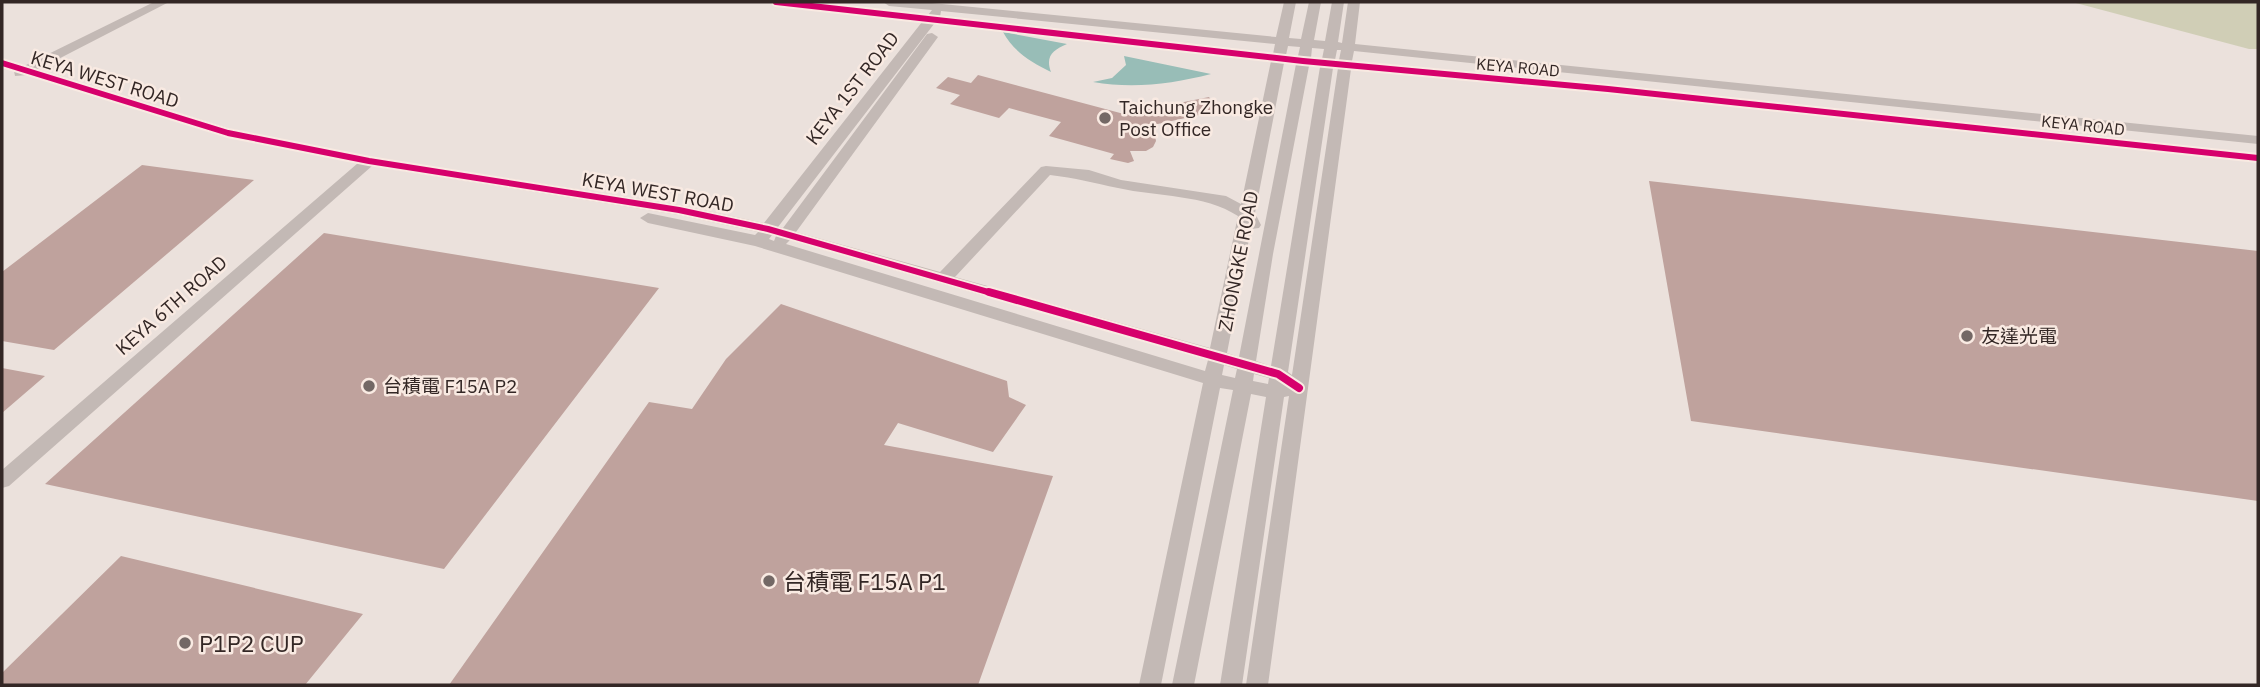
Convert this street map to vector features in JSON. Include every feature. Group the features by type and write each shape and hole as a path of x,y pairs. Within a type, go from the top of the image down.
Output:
{"street":[{"path":"9,71 149,2"},
{"path":"9,71 163,2"},
{"name":"KEYA ROAD","path":"776,2 944,10"},
{"name":"KEYA ROAD","path":"828,2 944,10 1280,46 2258,131"},
{"name":"KEYA ROAD","path":"889,2 1280,46 2258,140"},
{"name":"ZHONGKE ROAD","path":"1150,685 1290,2"},
{"name":"ZHONGKE ROAD","path":"1183,685 1243,386 1265,254 1315,2"},
{"path":"1257,685 1330,166 1339,51 1338,2"},
{"path":"1231,685 1276,383 1292,298 1313,145 1354,2"},
{"name":"KEYA 1ST ROAD","path":"776,247 944,10"},
{"name":"KEYA 1ST ROAD","path":"763,235 944,10"},
{"name":"KEYA ROAD","path":"1339,51 1689,98 2258,155"},
{"name":"KEYA WEST ROAD","path":"9,71 228,133 363,166 670,221 763,235 787,234 1247,365 1276,383"},
{"name":"KEYA 6TH ROAD","path":"2,481 363,166"},
{"path":"1292,298 1330,166"},
{"path":"944,278 1046,170 1089,175 1119,184 1226,201 1248,215 1265,254"},
{"name":"KEYA WEST ROAD","path":"763,235 776,247 1214,380 1243,386 1276,383 1299,388"}],"shaded area":[{"path":"2072,2 2258,2 2258,49 2249,49"}],"water":[{"path":"1003,32 1067,44 1051,54 1051,72 1024,56"},
{"path":"1124,56 1211,74 1152,84 1093,82 1112,78 1126,65"}],"building":[{"path":"978,75 1124,114 1209,97 1218,111 1153,125 1156,141 1153,147 1146,151 1130,151 1134,161 1128,163 1110,159 1114,154 1049,136 1061,122 1009,108 999,118 950,104 960,95 936,88 948,77 971,83"},
{"path":"142,165 254,180 54,350 2,341 2,272"},
{"name":"友達光電","path":"1649,181 2258,251 2258,501 1691,421"},
{"name":"台積電 F15A P2","path":"324,233 659,288 444,569 45,484"},
{"name":"台積電 F15A P1","path":"781,304 1007,381 1009,397 1026,405 993,452 898,423 884,445 1053,476 978,685 449,685 649,402 692,409 726,359"},
{"path":"2,368 45,376 2,413"},
{"name":"P1P2 CUP","path":"121,556 363,614 305,685 2,685 2,673"}],"cycle path":[{"path":"776,2 1303,61 1608,89 2258,158"},
{"path":"2,63 228,133 369,161 679,210 768,229 1278,374 1299,388"}],"place":[{"name":"Taichung Zhongke Post Office","path":"1105,118"},
{"name":"友達光電","path":"1967,336"},
{"name":"台積電 F15A P2","path":"369,386"},
{"name":"台積電 F15A P1","path":"769,581"},
{"name":"P1P2 CUP","path":"185,643"}]}
